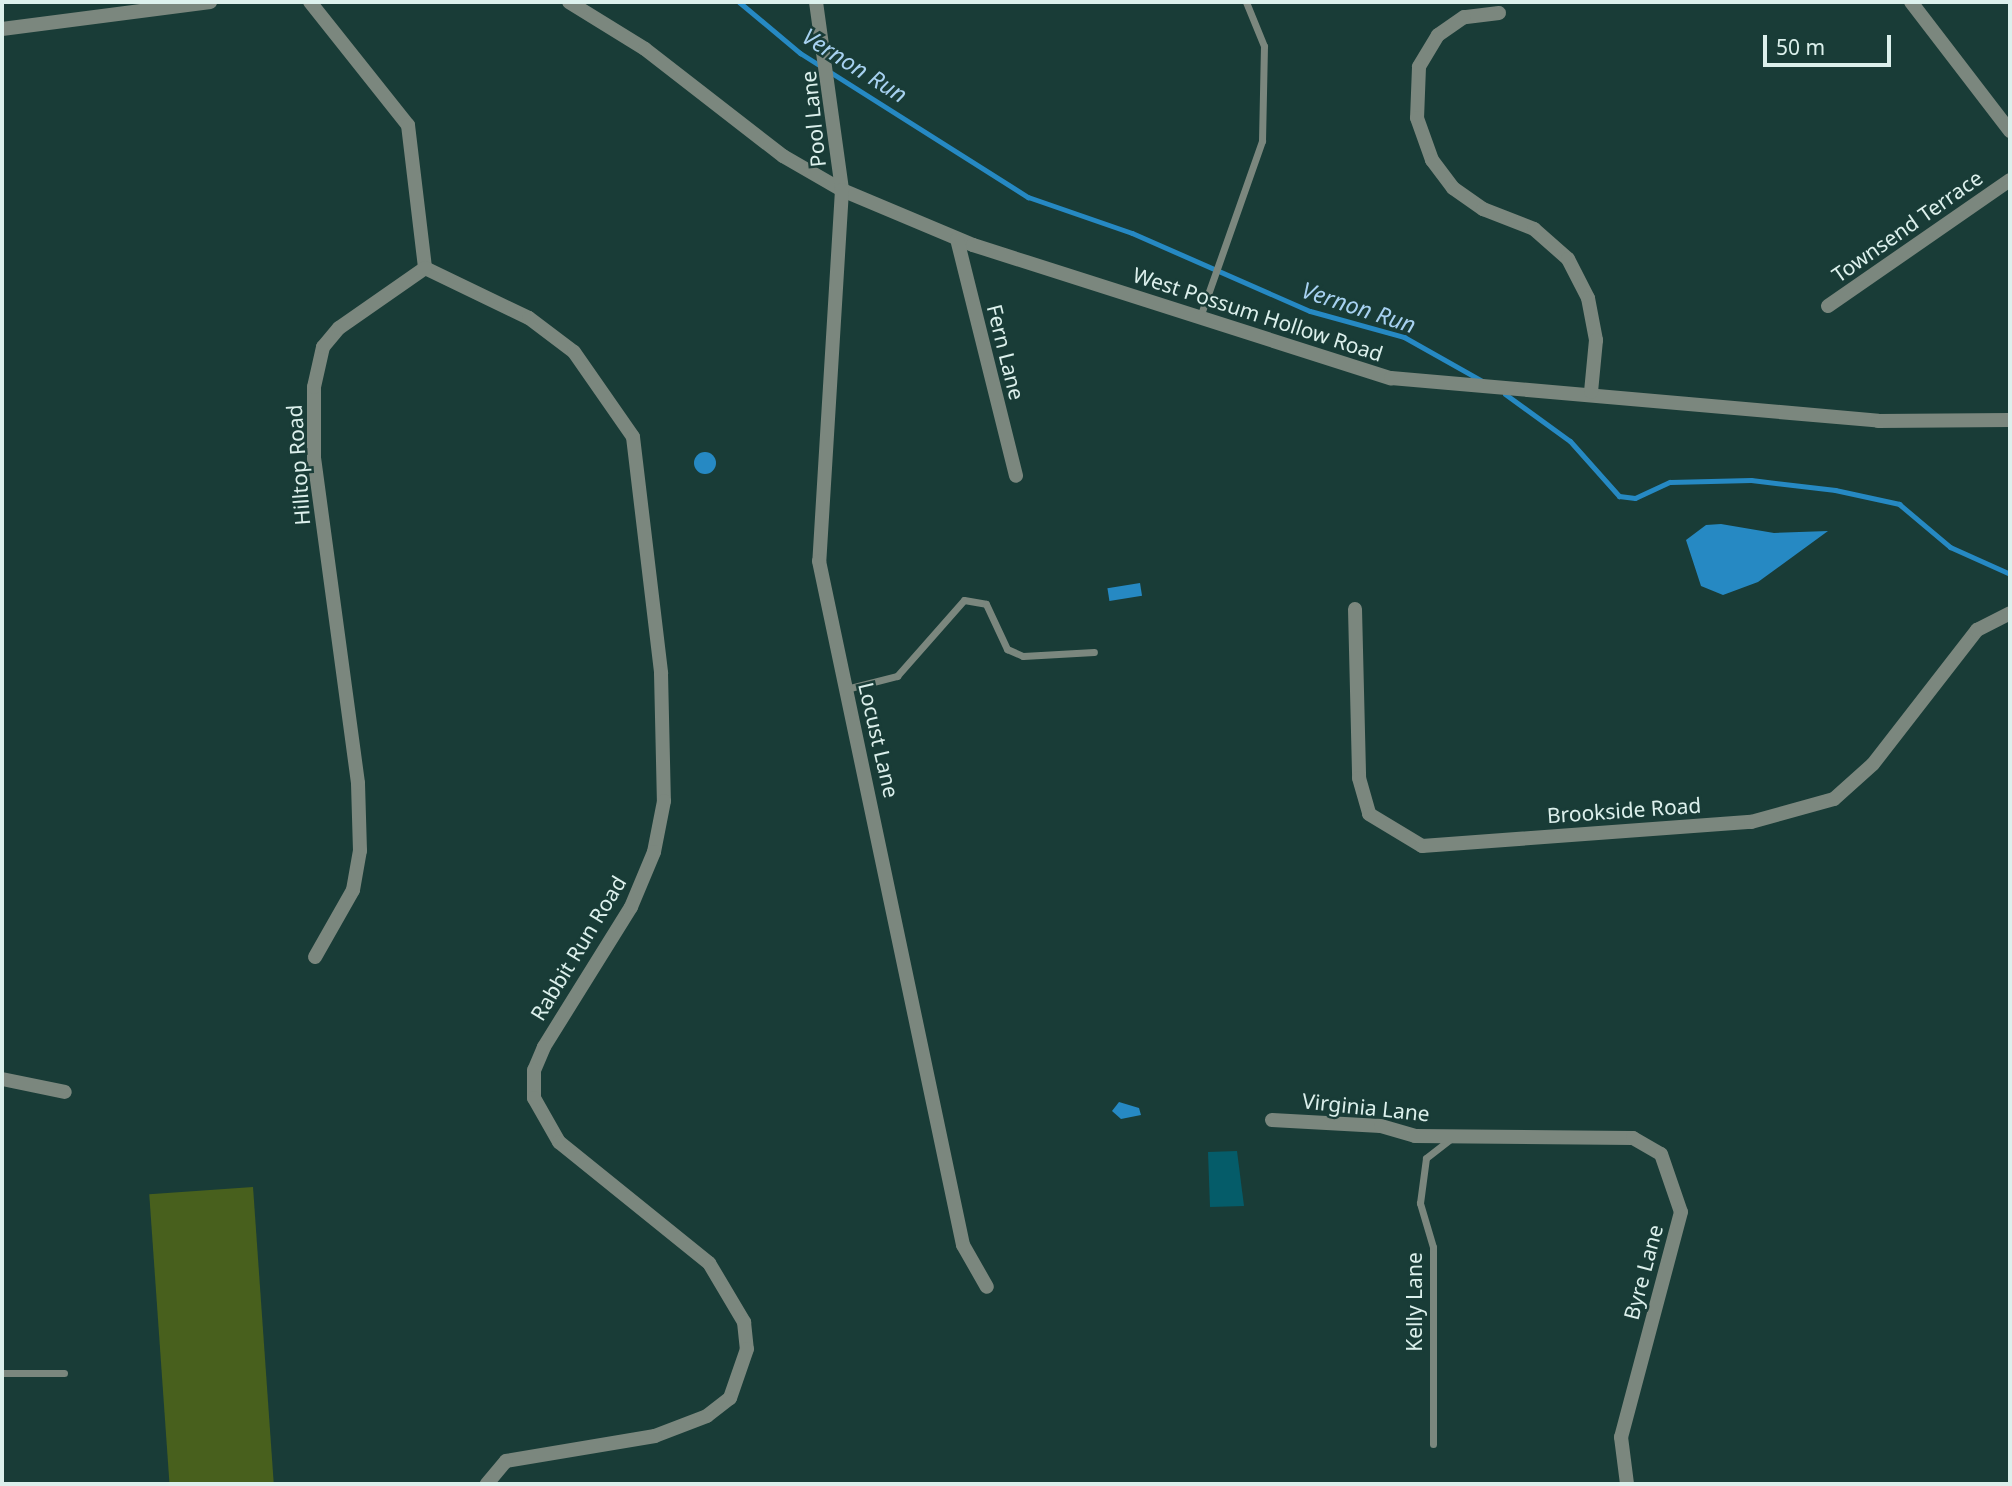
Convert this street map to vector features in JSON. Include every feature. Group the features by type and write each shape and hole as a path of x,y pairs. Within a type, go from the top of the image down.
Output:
{"street":[{"path":"2,29 169,4 210,2"},
{"path":"310,2 408,125 425,268"},
{"name":"West Possum Hollow Road","path":"569,2 645,49 783,156 842,190 957,239 1391,378 1591,392 1878,421 2010,419"},
{"name":"Pool Lane","path":"816,2 828,67 842,190"},
{"path":"1911,2 2010,131"},
{"path":"1499,13 1464,18 1438,35 1419,66 1417,118 1432,160 1453,188 1483,209 1534,229 1568,259 1588,298 1596,340 1591,392"},
{"name":"Townsend Terrace","path":"1828,306 2010,180"},
{"name":"Locust Lane","path":"842,190 819,561 963,1245 987,1287"},
{"name":"Fern Lane","path":"957,239 1016,476"},
{"name":"Hilltop Road","path":"315,957 353,890 360,850 358,783 314,459 314,387 323,347 339,328 425,268"},
{"name":"Rabbit Run Road","path":"425,268 529,318 573,352 633,437 661,673 664,801 654,852 631,908 544,1047 534,1070 534,1098 559,1142 709,1263 744,1322 747,1349 730,1398 707,1416 655,1436 506,1461 486,1484"},
{"name":"Brookside Road","path":"1356,609 1359,778 1369,814 1422,846 1751,822 1834,799 1873,764 1977,629 2010,613"},
{"path":"2,1079 65,1092"},
{"name":"Virginia Lane","path":"1272,1120 1457,1135"},
{"name":"Byre Lane","path":"1457,1135 1633,1138 1666,1163 1681,1212 1621,1437 1626,1484"}],"lane":[{"path":"1200,317 1262,141 1264,46 1246,2"},
{"path":"846,689 897,676 964,600 986,604 1007,649 1023,656 1094,652"},
{"name":"Kelly Lane","path":"1433,1444 1433,1247 1420,1203 1426,1158 1457,1135"},
{"path":"2,1373 64,1373"}],"green space":[{"path":"253,1187 274,1484 170,1484 149,1194"}],"water":[{"path":"705,452 713,455 716,463 713,471 705,474 697,471 694,463 697,455"},
{"path":"1721,524 1774,533 1828,531 1758,582 1723,595 1701,586 1686,540 1706,525"},
{"path":"1140,583 1142,596 1109,601 1107,588"},
{"path":"1119,1102 1139,1108 1141,1115 1121,1119 1112,1111"}],"building":[{"path":"1237,1151 1244,1206 1210,1207 1208,1152"}],"waterway":[{"name":"Vernon Run","path":"739,2 800,53 1028,197 1132,233 1310,311 1404,337 1484,382"},
{"name":"Vernon Run","path":"1505,394 1570,441 1619,496 1635,498 1670,482 1751,480 1835,490 1899,504 1950,547 2010,574"}]}
